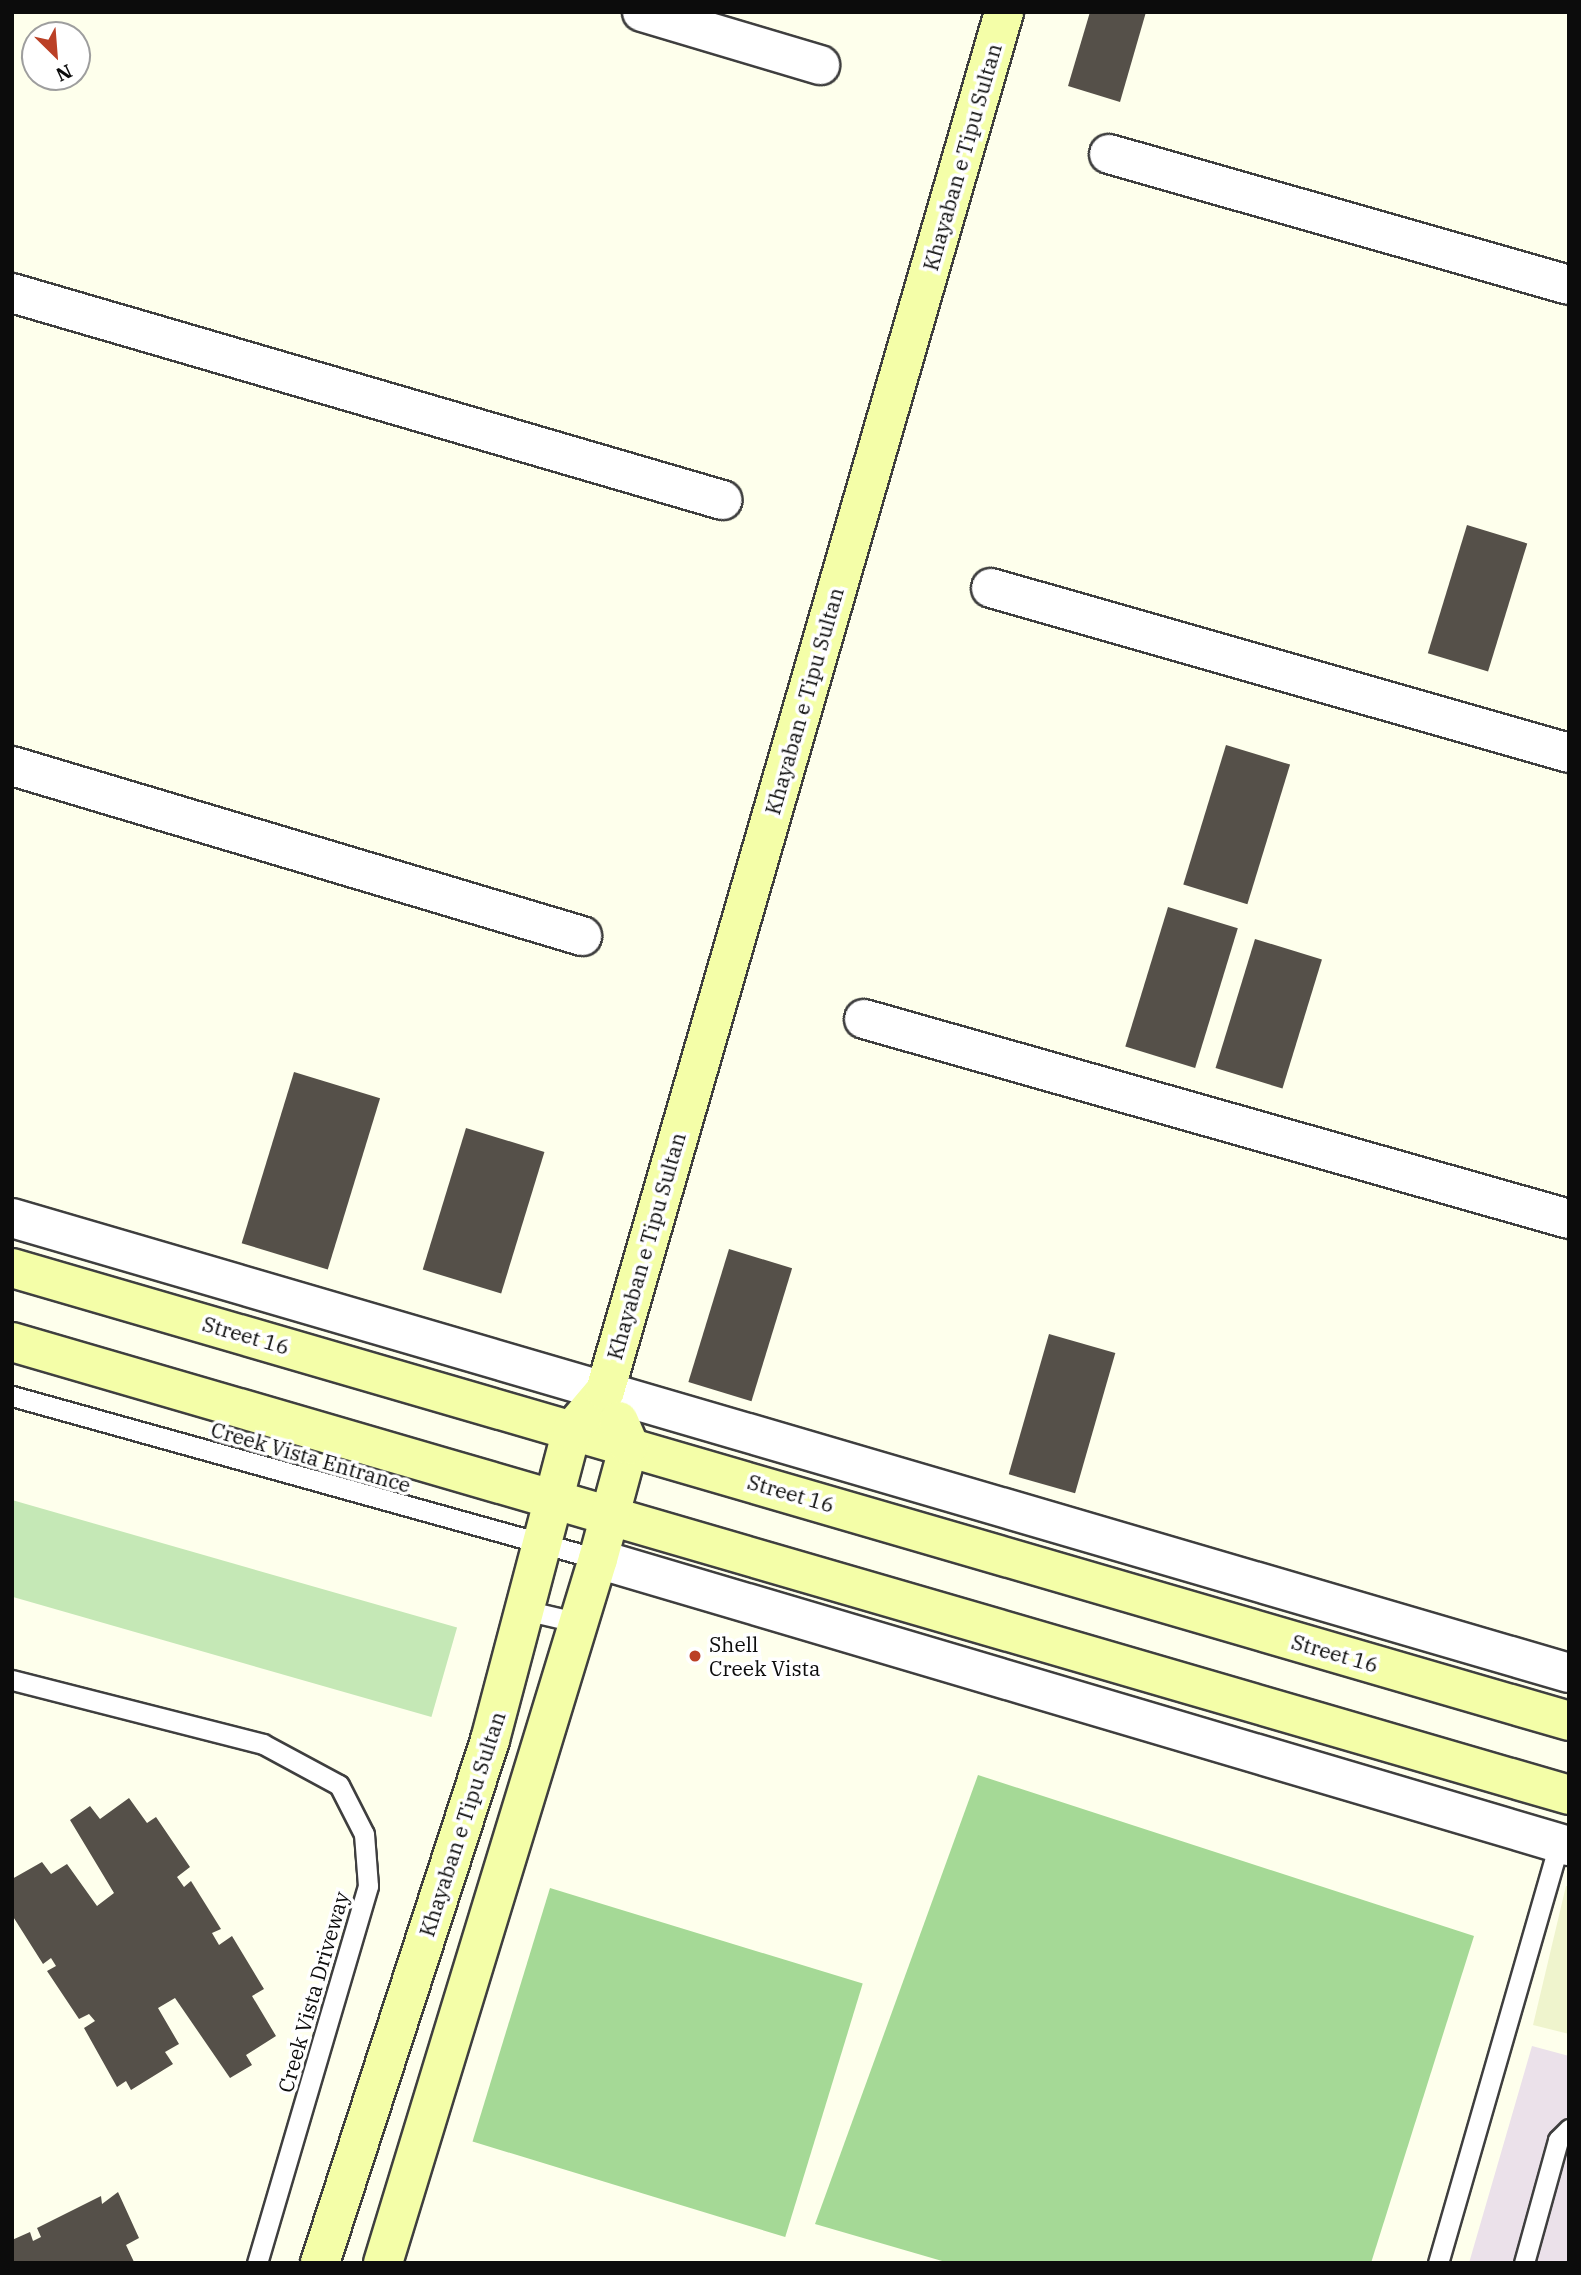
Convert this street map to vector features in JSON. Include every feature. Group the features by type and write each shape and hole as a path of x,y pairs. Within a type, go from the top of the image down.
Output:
{"street":[{"path":"642,12 820,65"},
{"name":"Khayaban e Tipu Sultan","path":"320,2263 527,1611 572,1430 605,1391 1004,12"},
{"path":"1110,153 1569,285"},
{"path":"12,293 722,500"},
{"path":"991,588 1569,753"},
{"path":"12,766 582,936"},
{"path":"864,1019 1569,1219"},
{"path":"12,1218 1569,1673"},
{"name":"Street 16","path":"12,1268 629,1445 1569,1721"},
{"path":"12,1342 1569,1795"},
{"path":"383,2263 580,1623 629,1445 605,1391"},
{"path":"598,1559 1564,1844"}],"lane":[{"name":"Creek Vista Entrance","path":"12,1396 543,1547 598,1559"},
{"path":"527,1611 580,1623"},
{"name":"Creek Vista Driveway","path":"12,1680 263,1744 339,1785 364,1833 368,1886 257,2263"},
{"path":"1438,2263 1564,1844"},
{"path":"1524,2263 1558,2140 1569,2129"}],"shaded area":[{"path":"1532,2046 1569,2056 1569,2263 1469,2263"}],"green space":[{"path":"12,1500 457,1628 431,1717 12,1597"},
{"path":"978,1775 1474,1936 1371,2263 949,2263 815,2224"},
{"path":"1566,1886 1569,1886 1569,2034 1533,2025"},
{"path":"550,1888 863,1984 785,2237 473,2141"}],"building":[{"path":"1090,12 1146,12 1120,102 1068,86"},
{"path":"1467,525 1527,543 1488,672 1428,653"},
{"path":"1226,745 1290,765 1247,904 1183,885"},
{"path":"1168,907 1238,928 1195,1068 1125,1047"},
{"path":"1255,939 1322,959 1282,1089 1216,1068"},
{"path":"294,1072 380,1098 328,1269 242,1243"},
{"path":"466,1128 544,1152 501,1294 423,1270"},
{"path":"729,1249 792,1268 751,1401 688,1382"},
{"path":"1049,1334 1115,1353 1075,1493 1009,1474"},
{"path":"129,1798 147,1823 156,1817 190,1867 177,1877 184,1887 191,1881 221,1929 212,1933 219,1945 232,1936 264,1989 252,1996 276,2036 246,2055 252,2065 230,2078 175,1998 158,2008 179,2044 165,2052 173,2064 131,2090 126,2081 117,2087 84,2028 95,2021 89,2014 79,2019 47,1971 56,1966 51,1958 43,1964 12,1915 12,1879 42,1862 51,1874 67,1864 97,1906 114,1893 70,1820 90,1806 100,1819"},
{"path":"118,2192 139,2238 126,2245 134,2262 12,2263 12,2240 30,2232 33,2241 41,2237 37,2228 101,2196 102,2204"}],"place":[{"name":"Shell Creek Vista","path":"695,1656"}]}
